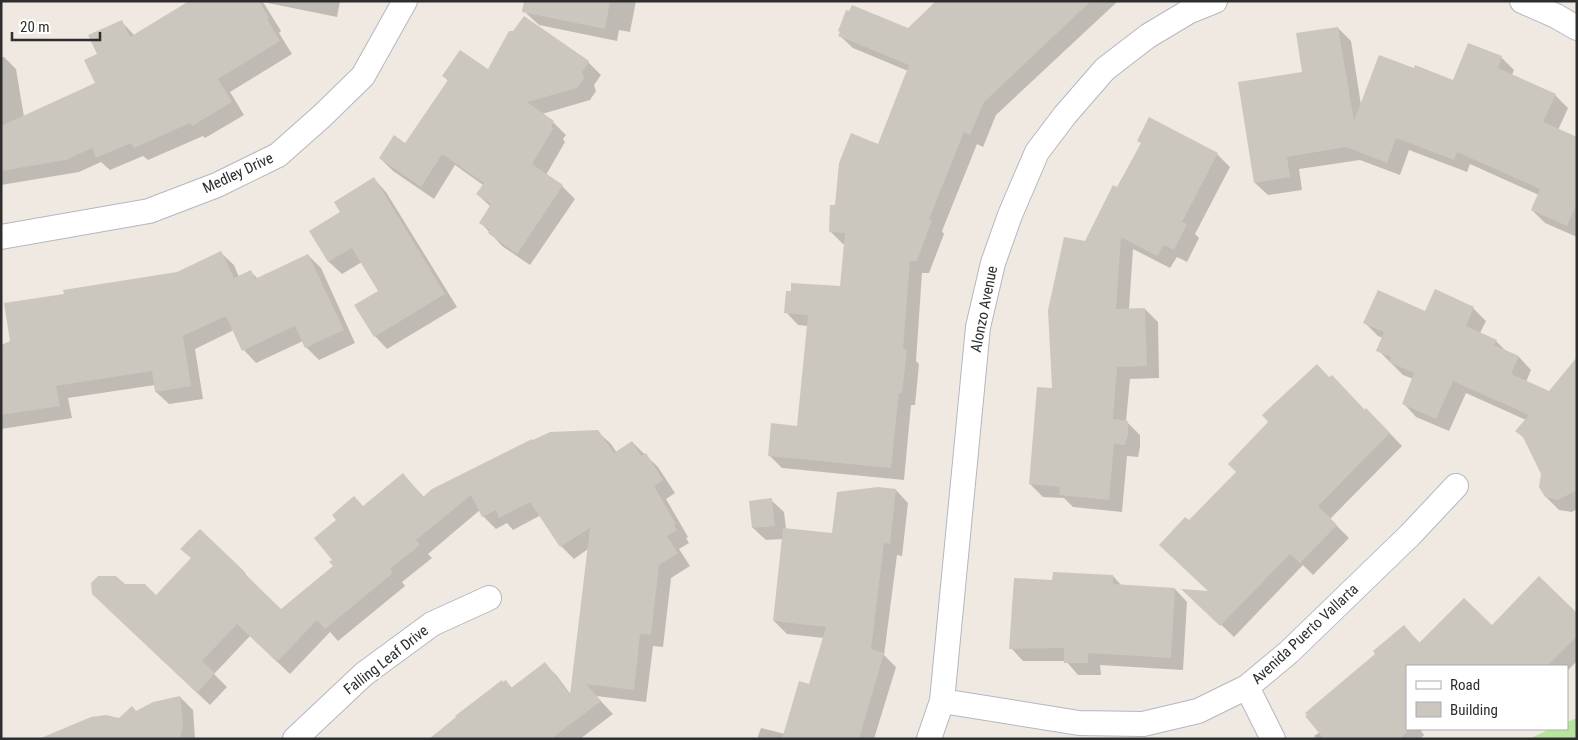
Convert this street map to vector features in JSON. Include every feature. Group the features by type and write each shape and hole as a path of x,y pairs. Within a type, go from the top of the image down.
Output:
{"street":[{"name":"Medley Drive","path":"1,237 149,211 217,185 278,155 363,76 405,1"},
{"name":"Alonzo Avenue","path":"929,739 942,701 978,327 993,263 1010,216 1037,152 1065,115 1105,69 1185,6 1215,1"},
{"path":"1522,1 1556,16 1577,28"},
{"name":"Avenida Puerto Vallarta","path":"942,701 1079,723 1143,724 1198,711 1247,687 1303,638 1410,535 1456,486"},
{"name":"Falling Leaf Drive","path":"295,739 364,674 432,624 489,598"},
{"path":"1247,687 1273,739"}],"green space":[{"path":"1577,718 1577,739 1529,739 1548,730 1568,730 1568,722"}],"building":[{"path":"189,1 259,1 280,41 218,79 232,102 192,126 190,123 134,148 131,143 96,158 92,148 66,160 1,171 1,126 95,83 84,60 97,54 88,35 122,20 130,37"},
{"path":"524,1 610,1 605,29 522,12"},
{"path":"936,1 1091,1 984,102 970,135 964,132 929,219 932,220 917,261 910,261 903,349 907,350 902,393 899,393 891,468 768,456 771,423 797,426 808,315 784,313 786,291 791,291 791,283 840,286 845,233 829,232 830,205 835,205 839,163 851,133 878,144 909,65 838,36 840,32 838,31 846,10 849,11 852,5 908,28"},
{"path":"524,16 589,61 582,72 584,78 577,88 527,102 554,121 551,126 553,129 532,164 563,185 517,254 488,233 490,230 479,223 491,204 476,194 484,183 442,154 421,187 379,158 394,135 405,143 448,80 442,76 460,50 488,69 509,31 513,31"},
{"path":"1338,27 1354,121 1379,55 1414,68 1415,65 1453,80 1468,43 1502,56 1498,68 1556,94 1543,122 1577,137 1577,204 1567,226 1531,210 1540,189 1457,152 1454,160 1396,138 1387,163 1346,147 1287,157 1290,177 1254,183 1238,82 1302,72 1296,33"},
{"path":"1149,117 1218,153 1182,222 1187,224 1174,250 1164,245 1157,256 1121,237 1116,309 1145,308 1147,366 1117,367 1113,419 1128,421 1128,434 1125,445 1114,444 1109,500 1059,495 1060,487 1029,484 1037,387 1052,388 1048,310 1064,237 1085,241 1113,185 1117,187 1141,143 1137,141"},
{"path":"374,177 445,294 374,337 354,305 378,291 352,248 328,262 309,231 340,212 334,202"},
{"path":"221,251 234,278 251,270 255,279 308,254 344,330 305,348 295,326 242,351 226,316 183,336 191,386 155,392 152,371 56,386 60,406 1,415 1,345 10,341 4,303 64,294 63,290 177,272"},
{"path":"1435,289 1474,307 1466,326 1497,340 1494,345 1519,356 1511,374 1549,391 1577,357 1577,490 1558,500 1545,497 1539,487 1541,474 1523,437 1515,431 1529,415 1453,381 1436,419 1402,404 1414,373 1389,362 1391,357 1376,351 1384,332 1363,323 1378,290 1425,311"},
{"path":"1317,364 1329,377 1332,375 1390,433 1318,506 1337,525 1300,563 1290,554 1220,626 1181,589 1208,591 1159,545 1185,517 1189,520 1236,472 1228,464 1268,422 1262,415"},
{"path":"598,430 614,453 632,441 641,456 646,453 663,480 654,486 676,524 674,525 677,530 667,536 678,553 659,565 651,635 640,634 634,690 586,684 601,701 551,739 429,739 455,716 502,680 503,682 506,680 511,688 545,662 570,695 590,528 560,547 530,502 499,518 496,510 482,517 471,495 416,540 420,545 390,569 393,573 325,629 317,620 277,662 237,624 202,661 215,673 197,693 92,594 91,583 98,576 116,576 125,584 145,584 156,595 191,558 180,549 200,529 281,609 333,566 329,562 332,560 314,538 336,520 332,515 354,496 363,506 403,473 423,497 432,489 532,439 550,432"},
{"path":"878,487 896,489 890,544 884,543 871,649 884,653 859,739 782,739 799,681 809,684 826,627 773,621 783,528 832,533 837,492"},
{"path":"772,498 775,526 752,528 749,501"},
{"path":"1053,572 1113,575 1113,584 1175,588 1171,658 1088,653 1088,663 1064,663 1064,648 1009,649 1014,578 1052,580"},
{"path":"1539,576 1577,613 1577,636 1548,665 1406,665 1407,732 1399,739 1324,739 1305,716 1307,715 1305,713 1375,654 1373,651 1404,625 1419,643 1464,598 1492,625"},
{"path":"180,696 183,725 180,739 41,739 91,717 106,715 119,718 132,706 136,711 153,702"}]}
